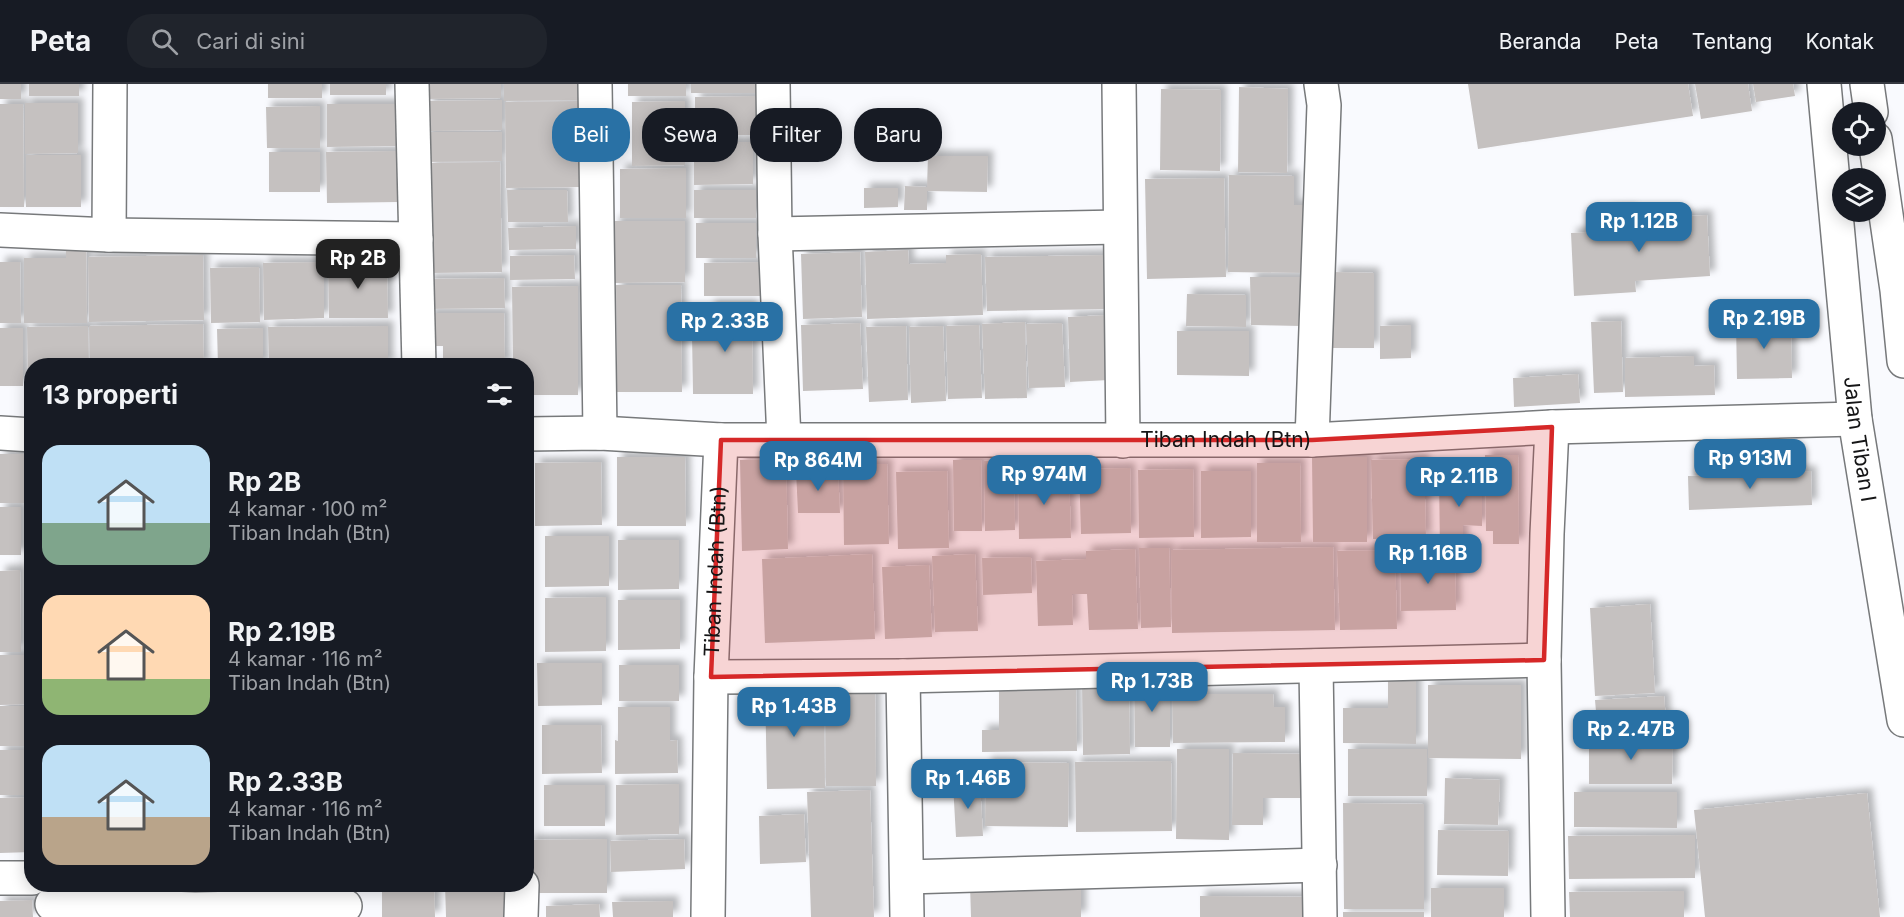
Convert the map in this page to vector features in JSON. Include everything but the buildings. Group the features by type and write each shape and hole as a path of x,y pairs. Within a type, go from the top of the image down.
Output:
{"street":[{"path":"109,235 110,84"},
{"path":"412,84 419,358"},
{"path":"595,84 600,433"},
{"path":"773,84 784,440"},
{"path":"1119,84 1123,441"},
{"path":"1312,440 1324,105 1321,84"},
{"name":"Jalan Tiban I","path":"1824,84 1855,419 1904,720"},
{"path":"1867,84 1870,102"},
{"path":"1878,156 1900,292 1904,361"},
{"path":"776,234 1120,227"},
{"path":"0,230 109,235 416,239"},
{"name":"Tiban Indah (Btn)","path":"534,434 600,433 721,440 1312,440 1552,427 1855,419"},
{"path":"1548,917 1544,660 1552,427"},
{"path":"0,433 24,434"},
{"name":"Tiban Indah (Btn)","path":"708,917 711,677 721,440"},
{"path":"711,677 903,676 1544,660"},
{"path":"1316,666 1320,917"},
{"path":"903,676 907,917"},
{"path":"907,877 1320,865"},
{"path":"0,878 24,878"},
{"path":"521,917 522,892"},
{"path":"51,902 195,913 344,903"}],"highlighted area":[{"path":"1552,427 1544,660 711,677 721,440 1312,440"}]}
